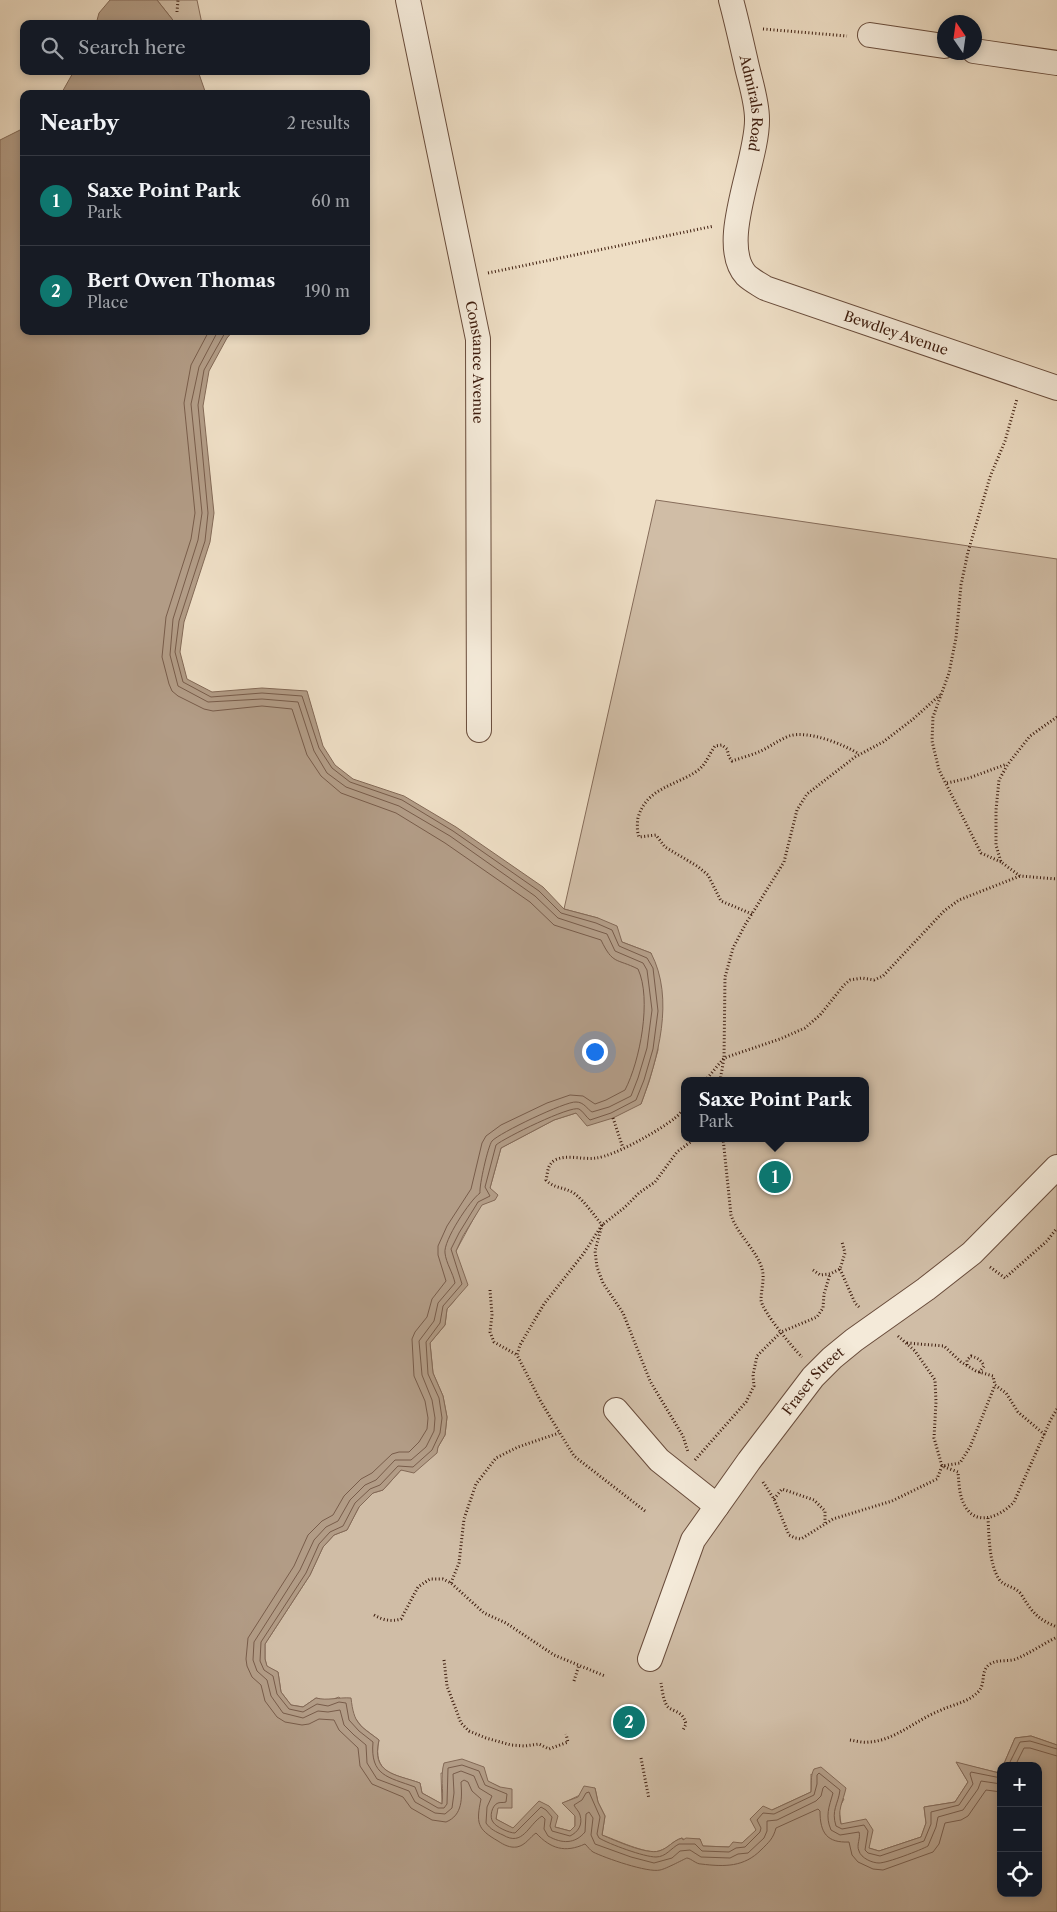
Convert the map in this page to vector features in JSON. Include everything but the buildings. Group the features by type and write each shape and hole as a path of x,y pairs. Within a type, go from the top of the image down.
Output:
{"street":[{"name":"Constance Avenue","path":"408,0 478,339 479,730"},
{"name":"Admirals Road","path":"731,0 754,94 757,119 756,140 735,236 735,248 741,267"},
{"path":"870,35 937,45"},
{"path":"982,52 1057,63"},
{"name":"Bewdley Avenue","path":"741,267 747,275 765,288 1057,388"},
{"name":"Fraser Street","path":"650,1659 693,1540 701,1526 816,1373 839,1352 972,1253 1057,1167"},
{"path":"616,1410 659,1460 717,1506"}],"path":[{"path":"177,12 178,0"},
{"path":"738,27 837,37 870,35"},
{"path":"465,278 738,221"},
{"path":"1020,876 1001,862 981,853 939,770 932,741 932,717 949,673 956,638 961,585 968,552 990,477 1005,441 1023,376"},
{"path":"721,1077 724,1058 726,977 733,948 784,862 797,810 807,794 860,754 883,742 912,720 941,694"},
{"path":"1001,862 996,845 996,810 999,780 1008,764 1030,736 1057,717"},
{"path":"752,914 721,901 708,875 697,866 665,847 656,835 639,837 638,820 642,807 659,789 699,770 715,746 722,745 727,749 732,761 761,751 792,735 828,739 846,745 860,754"},
{"path":"947,783 969,778 1008,764"},
{"path":"708,1077 724,1058 780,1039 805,1028 820,1015 850,980 862,978 874,980 883,976 944,911 959,900 1020,876 1057,879"},
{"path":"602,1225 575,1194 563,1188 551,1186 546,1180 548,1165 562,1157 599,1158 640,1140 677,1118 681,1112"},
{"path":"613,1118 623,1148"},
{"path":"517,1356 523,1339 544,1304 584,1253 602,1225 624,1208 638,1193 655,1182 677,1152 691,1142"},
{"path":"723,1142 731,1215 734,1224 762,1268 761,1302 781,1332 816,1373"},
{"path":"602,1225 596,1251 597,1267 603,1283 623,1313 650,1382 683,1436 688,1452 694,1461 746,1402 754,1386 753,1374 757,1356 781,1332 817,1317 823,1308 824,1294 830,1274"},
{"path":"972,1253 1004,1278 1047,1241 1057,1228"},
{"path":"749,1461 774,1499 786,1530 789,1535 795,1538 807,1536 833,1519 867,1510 936,1479 942,1466 934,1438 935,1380 915,1351 907,1343 855,1303 840,1269 845,1253 842,1242"},
{"path":"813,1270 820,1275 830,1274 840,1269"},
{"path":"490,1290 492,1315 490,1332 494,1342 517,1356 559,1433 574,1456 645,1511"},
{"path":"907,1343 944,1346 979,1373 992,1376 995,1385 1006,1393 1018,1412 1045,1435"},
{"path":"967,1365 967,1360 971,1356 977,1357 984,1366 979,1373"},
{"path":"942,1466 960,1463 970,1447 995,1385"},
{"path":"942,1466 958,1472 961,1496 966,1508 974,1514 988,1518 1005,1512 1014,1502 1051,1418 1057,1409"},
{"path":"451,1583 459,1563 464,1519 476,1484 496,1458 518,1447 559,1433"},
{"path":"774,1499 782,1489 814,1500 825,1511 825,1523"},
{"path":"988,1518 991,1555 999,1579 1020,1593 1033,1613 1042,1621 1057,1627"},
{"path":"374,1615 394,1621 401,1619 418,1587 424,1582 437,1578 451,1583 484,1613 506,1623 554,1655 605,1676"},
{"path":"850,1740 869,1742 885,1738 939,1710 961,1704 979,1691 982,1686 983,1672 988,1665 994,1661 1008,1661 1016,1658 1057,1637"},
{"path":"444,1660 447,1686 460,1723 469,1731 512,1745 539,1744 549,1749 568,1742 566,1734"},
{"path":"574,1681 579,1665"},
{"path":"661,1683 666,1704 685,1718 686,1724 683,1730"},
{"path":"641,1758 649,1799"}],"shaded area":[{"path":"157,0 197,0 201,20 173,20"},
{"path":"656,500 1057,559 1057,1745 1031,1736 1015,1738 1005,1762 997,1762 997,1772 957,1763 968,1782 955,1802 924,1807 926,1823 921,1837 879,1851 869,1848 841,1824 839,1808 844,1799 811,1774 811,1792 772,1810 757,1830 742,1843 729,1847 702,1846 700,1839 685,1840 682,1838 662,1850 654,1852 639,1849 602,1835 605,1816 598,1802 595,1788 563,1803 575,1816 575,1826 570,1831 555,1827 514,1829 496,1819 500,1787 487,1781 441,1773 442,1804 422,1793 420,1783 387,1771 382,1766 379,1760 379,1740 362,1727 339,1697 328,1701 316,1698 303,1707 291,1705 281,1692 278,1672 267,1667 265,1644 310,1575 323,1547 334,1535 347,1530 359,1507 373,1493 383,1490 401,1470 426,1461 436,1453 445,1435 447,1417 443,1396 433,1373 430,1343 445,1325 447,1309 455,1300 456,1251 490,1188 501,1148 554,1120 576,1113 641,1104 658,1050 651,953 622,942 598,918 564,909"}],"water":[{"path":"110,0 157,0 173,20 97,20 99,13"},
{"path":"72,75 199,75 205,90 63,90"},
{"path":"20,130 20,335 230,335 209,371 203,406 214,513 210,542 184,622 180,652 187,679 212,692 262,688 307,691 323,746 335,765 353,779 404,796 456,827 543,887 564,909 598,918 617,926 622,942 651,953 658,971 662,990 663,1009 658,1048 641,1104 613,1118 587,1126 576,1113 554,1120 501,1148 490,1188 498,1195 495,1200 482,1205 456,1251 468,1285 447,1309 445,1325 430,1343 433,1373 443,1396 447,1417 445,1435 438,1447 437,1453 414,1473 401,1470 383,1490 373,1493 359,1507 347,1530 334,1535 323,1547 310,1575 265,1644 267,1666 278,1672 281,1692 291,1705 303,1707 316,1698 351,1698 356,1719 379,1740 377,1751 382,1766 387,1771 420,1783 422,1793 442,1804 442,1773 444,1763 462,1759 484,1767 488,1781 500,1787 512,1789 512,1808 498,1808 496,1819 513,1828 539,1801 549,1806 558,1816 555,1827 570,1831 575,1826 575,1816 562,1803 578,1797 584,1786 595,1788 598,1802 605,1816 602,1835 630,1846 654,1852 662,1850 682,1838 683,1840 686,1838 700,1839 703,1846 729,1847 733,1842 742,1843 756,1830 750,1819 763,1806 772,1810 811,1792 814,1769 821,1767 846,1788 840,1810 841,1824 866,1819 873,1830 869,1848 879,1851 921,1837 926,1823 924,1807 955,1802 968,1782 956,1762 997,1772 997,1897 1042,1897 1042,1762 1005,1762 1015,1738 1031,1736 1057,1745 1057,1912 0,1912 0,140"}],"place":[{"name":"Saxe Point Park","path":"775,1177"},
{"name":"Bert Owen Thomas","path":"629,1722"}]}
